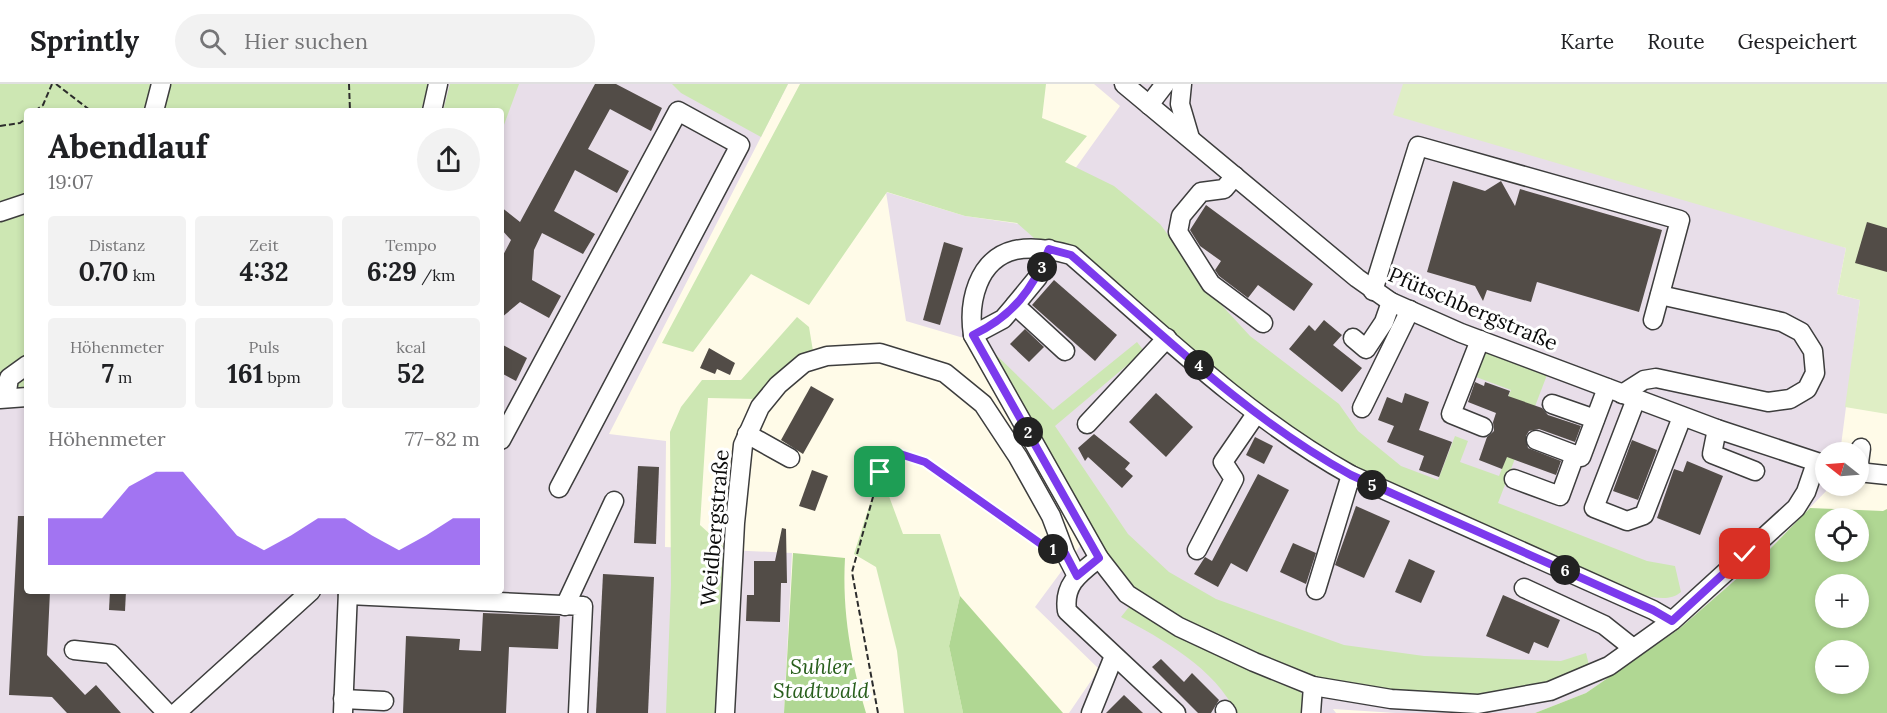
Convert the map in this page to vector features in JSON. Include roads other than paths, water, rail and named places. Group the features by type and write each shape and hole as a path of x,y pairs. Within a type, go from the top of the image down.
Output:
{"street":[{"path":"155,108 161,84"},
{"path":"433,108 438,84"},
{"name":"Pfütschbergstraße","path":"1124,84 1373,291 1391,302 1480,340 1683,417 1815,462"},
{"path":"1149,105 1165,84"},
{"path":"1182,84 1180,104 1190,138"},
{"path":"504,434 678,111 740,145 559,488"},
{"path":"1373,291 1418,146 1680,220 1653,320"},
{"path":"1235,176 1224,189 1201,192 1181,216 1178,232 1211,284 1263,323"},
{"path":"0,212 24,204"},
{"path":"973,335 1003,319 1038,277 1049,249"},
{"path":"1672,621 1653,610 1351,475 1310,452 1256,414 1071,255 1049,249 1015,250 998,259 981,275 972,299 973,335 1099,558 1127,594 1150,611 1254,662 1313,686 1391,699 1478,704 1550,691 1609,666 1672,621 1796,508 1815,475"},
{"path":"1536,440 1581,457 1595,419 1622,393 1644,381 1656,378 1768,402 1790,399 1807,389 1815,373 1813,351 1801,332 1782,322 1660,295"},
{"path":"1353,338 1366,349 1384,322 1391,302"},
{"path":"1015,305 1065,351"},
{"path":"1362,408 1410,310"},
{"path":"1087,424 1167,338"},
{"path":"1480,340 1451,414 1483,428"},
{"name":"Weidbergstraße","path":"725,713 735,523 742,445 760,407 778,385 804,363 827,356 880,353 945,373 983,404 1018,457 1051,516 1065,553 1077,576"},
{"path":"24,367 9,378 3,399 24,397"},
{"path":"1622,393 1594,508 1627,521 1644,515 1683,417"},
{"path":"1552,404 1595,419"},
{"path":"1197,550 1234,479 1223,462 1256,414"},
{"path":"1717,429 1712,454 1755,471"},
{"path":"747,434 790,458"},
{"path":"1514,479 1560,496 1575,455"},
{"path":"1869,472 1887,474"},
{"path":"1316,590 1351,475"},
{"path":"565,606 614,501"},
{"path":"1099,558 1068,586 1065,598 1067,611 1176,713"},
{"path":"1524,588 1604,625 1633,648"},
{"path":"176,713 308,594"},
{"path":"348,594 343,706 384,701"},
{"path":"365,594 583,606 579,713"},
{"path":"74,650 111,654 167,713"},
{"path":"1091,713 1114,656"},
{"path":"1311,713 1313,686"}],"park label":[{"name":"Suhler Stadtwald","path":"821,679"}]}
